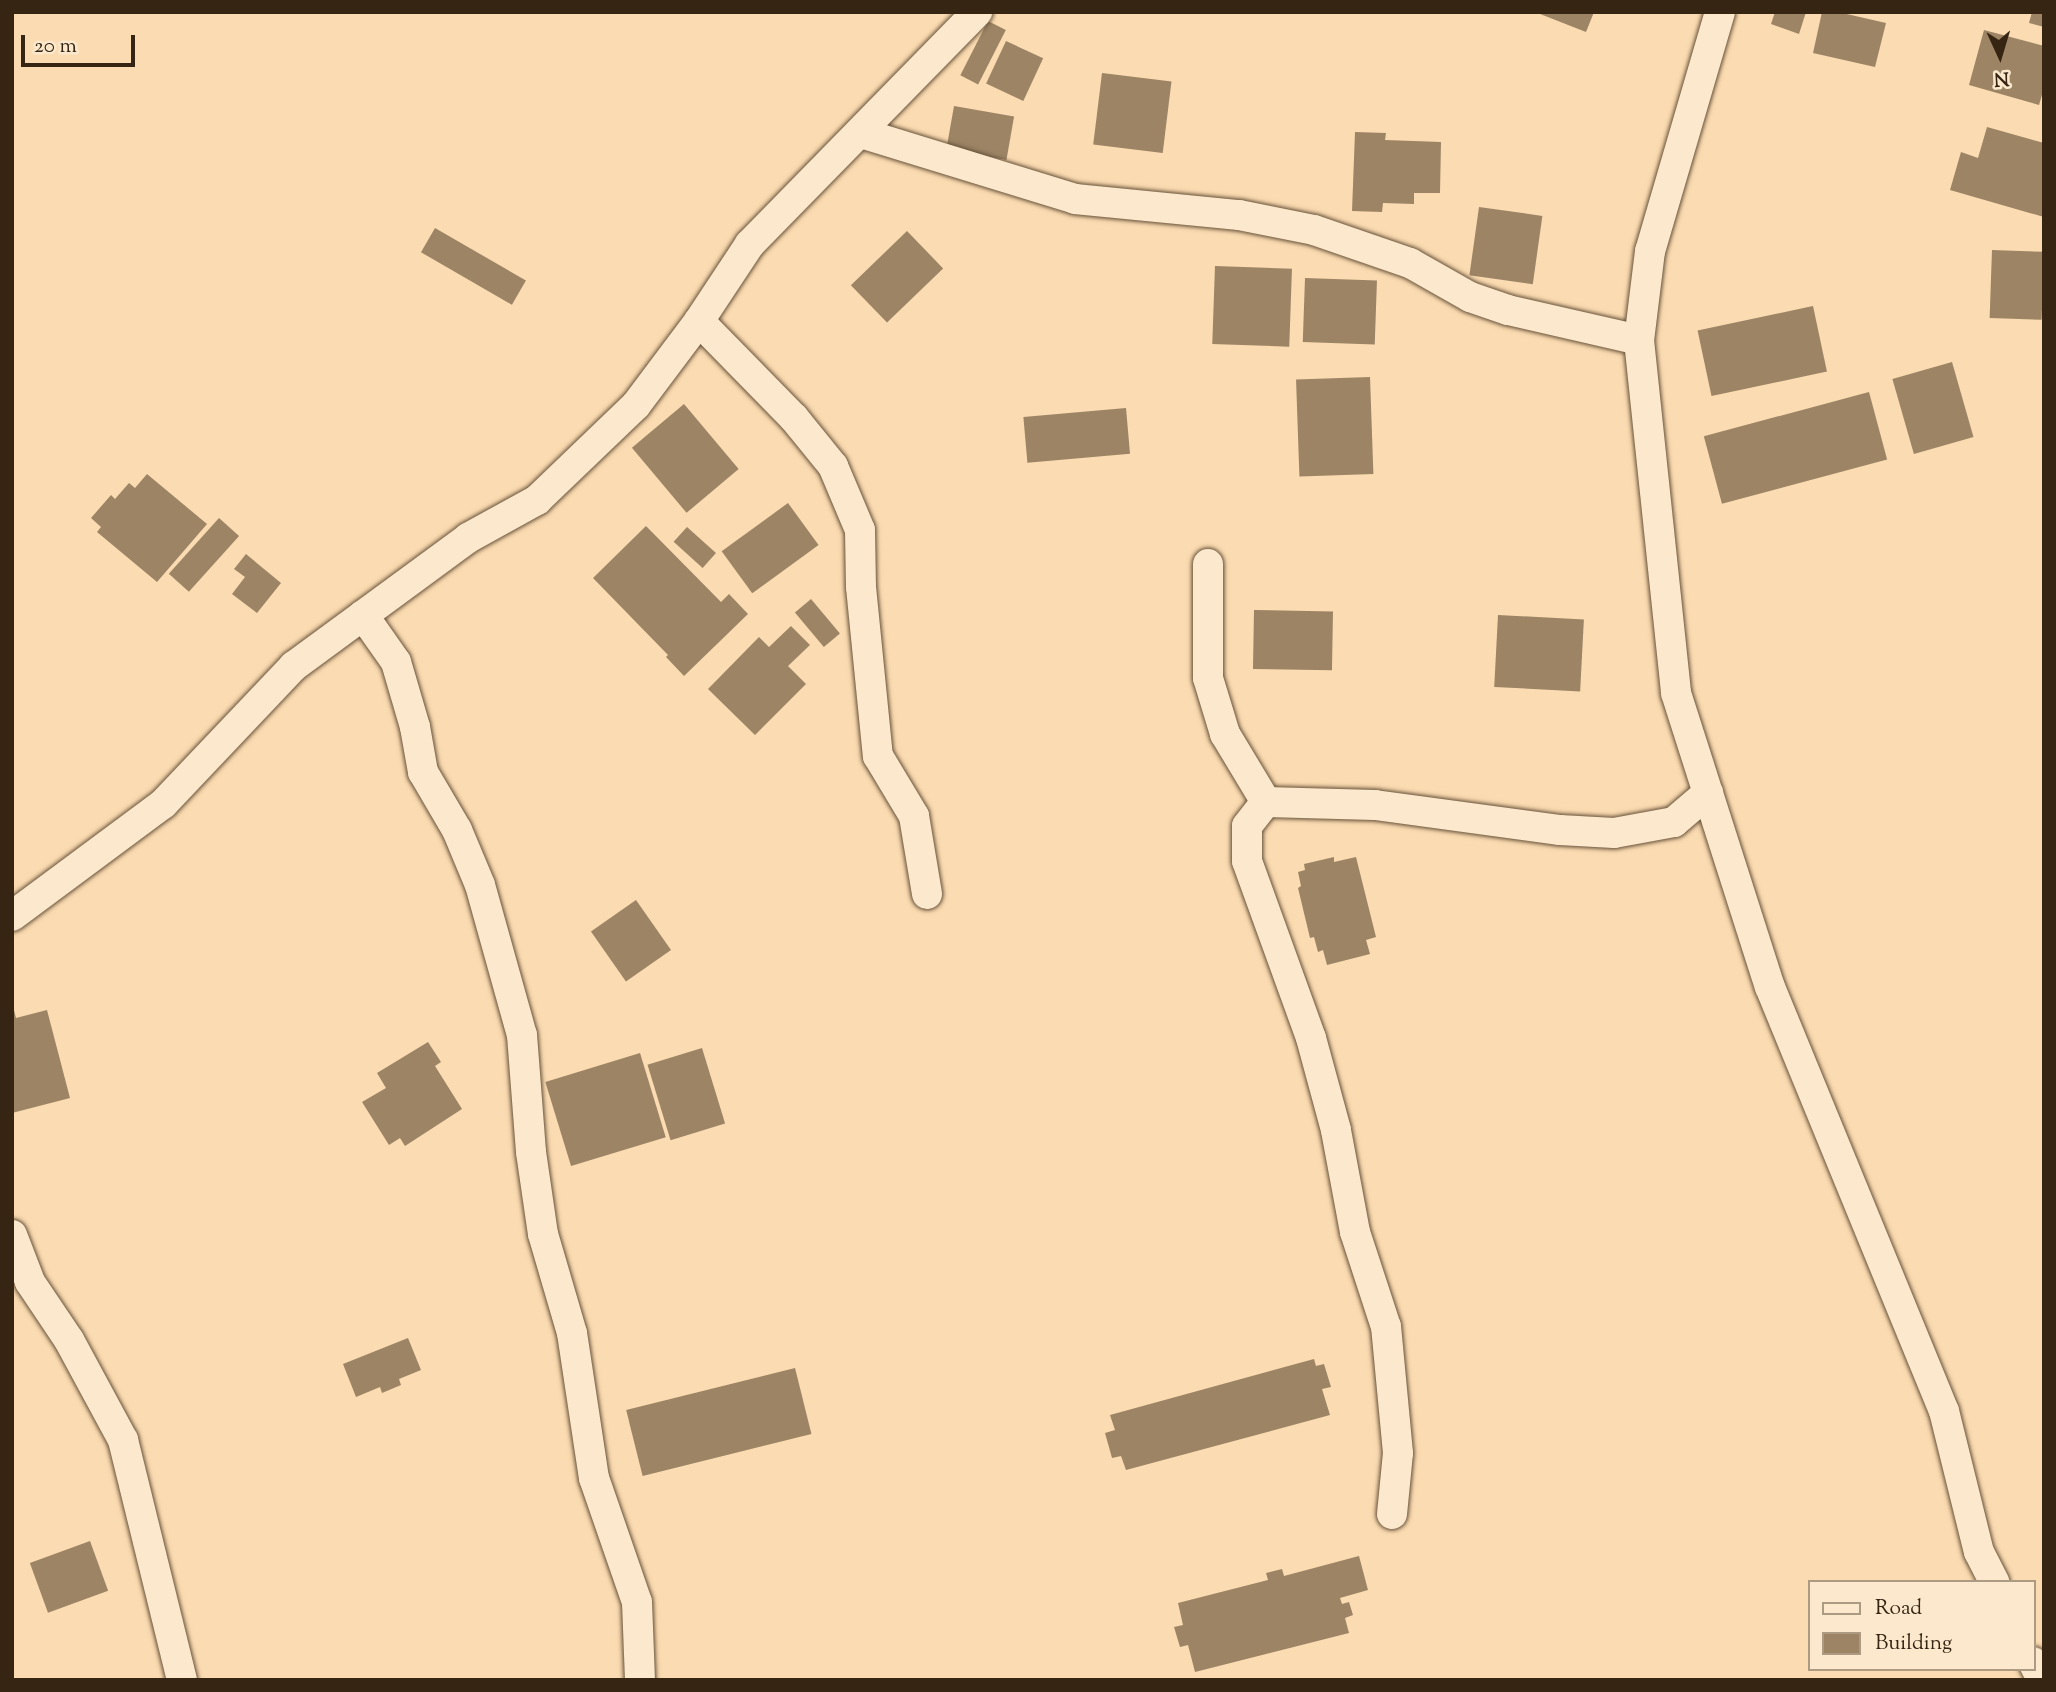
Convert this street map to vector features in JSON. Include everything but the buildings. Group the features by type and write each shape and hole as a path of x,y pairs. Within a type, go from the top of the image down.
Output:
{"street":[{"path":"12,916 163,804 294,666 468,537 537,500 636,405 699,321 750,244 977,12"},
{"path":"1720,12 1650,251 1639,340 1676,693 1770,987 1944,1411 1979,1552 1993,1580"},
{"path":"861,133 1074,199 1240,215 1314,230 1410,263 1470,297 1508,310 1639,340"},
{"path":"699,321 794,418 833,466 860,530 861,587 874,695 878,756 914,816 927,894"},
{"path":"1208,564 1208,678 1225,734 1266,802"},
{"path":"363,615 396,662 415,727 423,772 457,830 480,885 523,1034 531,1152 543,1234 572,1333 594,1478 636,1602 640,1680"},
{"path":"1266,802 1375,805 1560,830 1614,833 1674,822 1708,793"},
{"path":"1266,802 1247,826 1247,862 1311,1038 1336,1130 1355,1232 1386,1327 1398,1453 1392,1514"},
{"path":"12,1234 30,1282 69,1340 123,1440 182,1680"}]}
